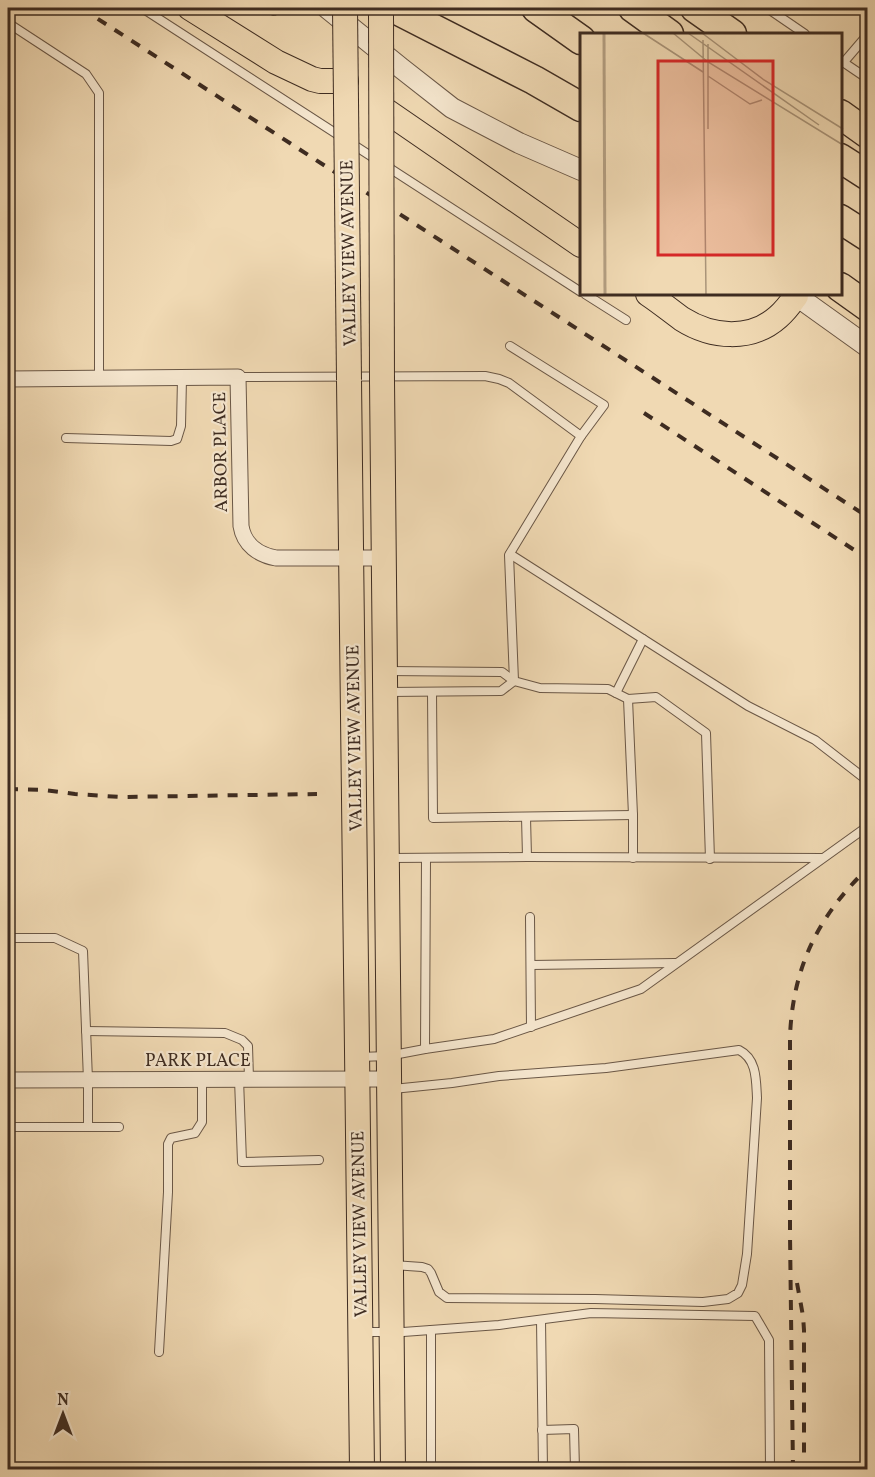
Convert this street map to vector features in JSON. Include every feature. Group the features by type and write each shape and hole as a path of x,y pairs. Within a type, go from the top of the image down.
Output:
{"highway":[{"path":"393,8 534,80 580,106"},
{"path":"536,8 580,39"},
{"path":"633,8 668,33"},
{"path":"695,8 731,33"},
{"path":"842,115 867,134"},
{"path":"842,159 867,176"},
{"path":"842,220 867,237"},
{"path":"842,288 867,307"}],"main road":[{"path":"190,8 276,62 312,79 346,81"},
{"name":"VALLEY VIEW AVENUE","path":"345,8 362,1470"},
{"name":"VALLEY VIEW AVENUE","path":"381,8 383,558 393,1470"},
{"path":"382,108 580,244"},
{"path":"651,296 684,320 722,334 744,334 762,328 777,318 794,296"}],"street":[{"path":"327,8 452,108 519,143 580,170"},
{"path":"796,296 867,347"},
{"name":"ARBOR PLACE","path":"8,380 238,378 241,526 245,539 254,550 270,557 383,558"},
{"name":"PARK PLACE","path":"8,1080 244,1079 358,1068 389,1075"}],"lane":[{"path":"142,8 580,291"},
{"path":"767,8 804,33"},
{"path":"8,23 86,74 99,93 99,379"},
{"path":"867,34 842,61 867,79"},
{"path":"588,296 626,320"},
{"path":"510,346 604,405 580,436 510,554 514,681"},
{"path":"238,378 485,376 509,383 580,436"},
{"path":"66,438 171,441 177,439 181,426 182,378"},
{"path":"510,554 748,706 815,740 867,781"},
{"path":"616,693 643,639"},
{"path":"385,682 502,672 514,681 540,688 608,689 628,699 657,697 706,733 710,859"},
{"path":"385,682 432,692 501,691 514,681"},
{"path":"432,692 433,818 633,815"},
{"path":"628,699 633,858"},
{"path":"526,817 527,857"},
{"path":"389,1075 425,1049 494,1039 641,989 867,826"},
{"path":"386,858 822,858"},
{"path":"425,1049 426,859"},
{"path":"530,917 531,1027"},
{"path":"8,938 55,938 83,951 88,1127"},
{"path":"531,965 677,963"},
{"path":"86,1031 225,1033 242,1040 248,1046 244,1079 242,1162 319,1160"},
{"path":"358,1068 389,1075 452,1083 499,1076 606,1068 739,1050 746,1054 753,1063 757,1098 747,1254 742,1285 738,1293 728,1299 703,1302 447,1298 440,1292 428,1269 391,1265"},
{"path":"159,1352 168,1192 168,1144 171,1138 195,1133 202,1122 202,1079"},
{"path":"8,1127 119,1127"},
{"path":"361,1332 391,1333 499,1325 591,1313 755,1316 769,1340 770,1470"},
{"path":"541,1320 543,1470"},
{"path":"431,1330 431,1470"},
{"path":"542,1430 574,1429 575,1470"}],"railway":[{"path":"81,8 868,517"},
{"path":"644,413 868,559"},
{"path":"8,789 121,797 317,794"},
{"path":"793,1470 790,1235 792,1011 796,987 811,944 835,905 868,868"},
{"path":"797,1283 804,1330 804,1470"}]}
